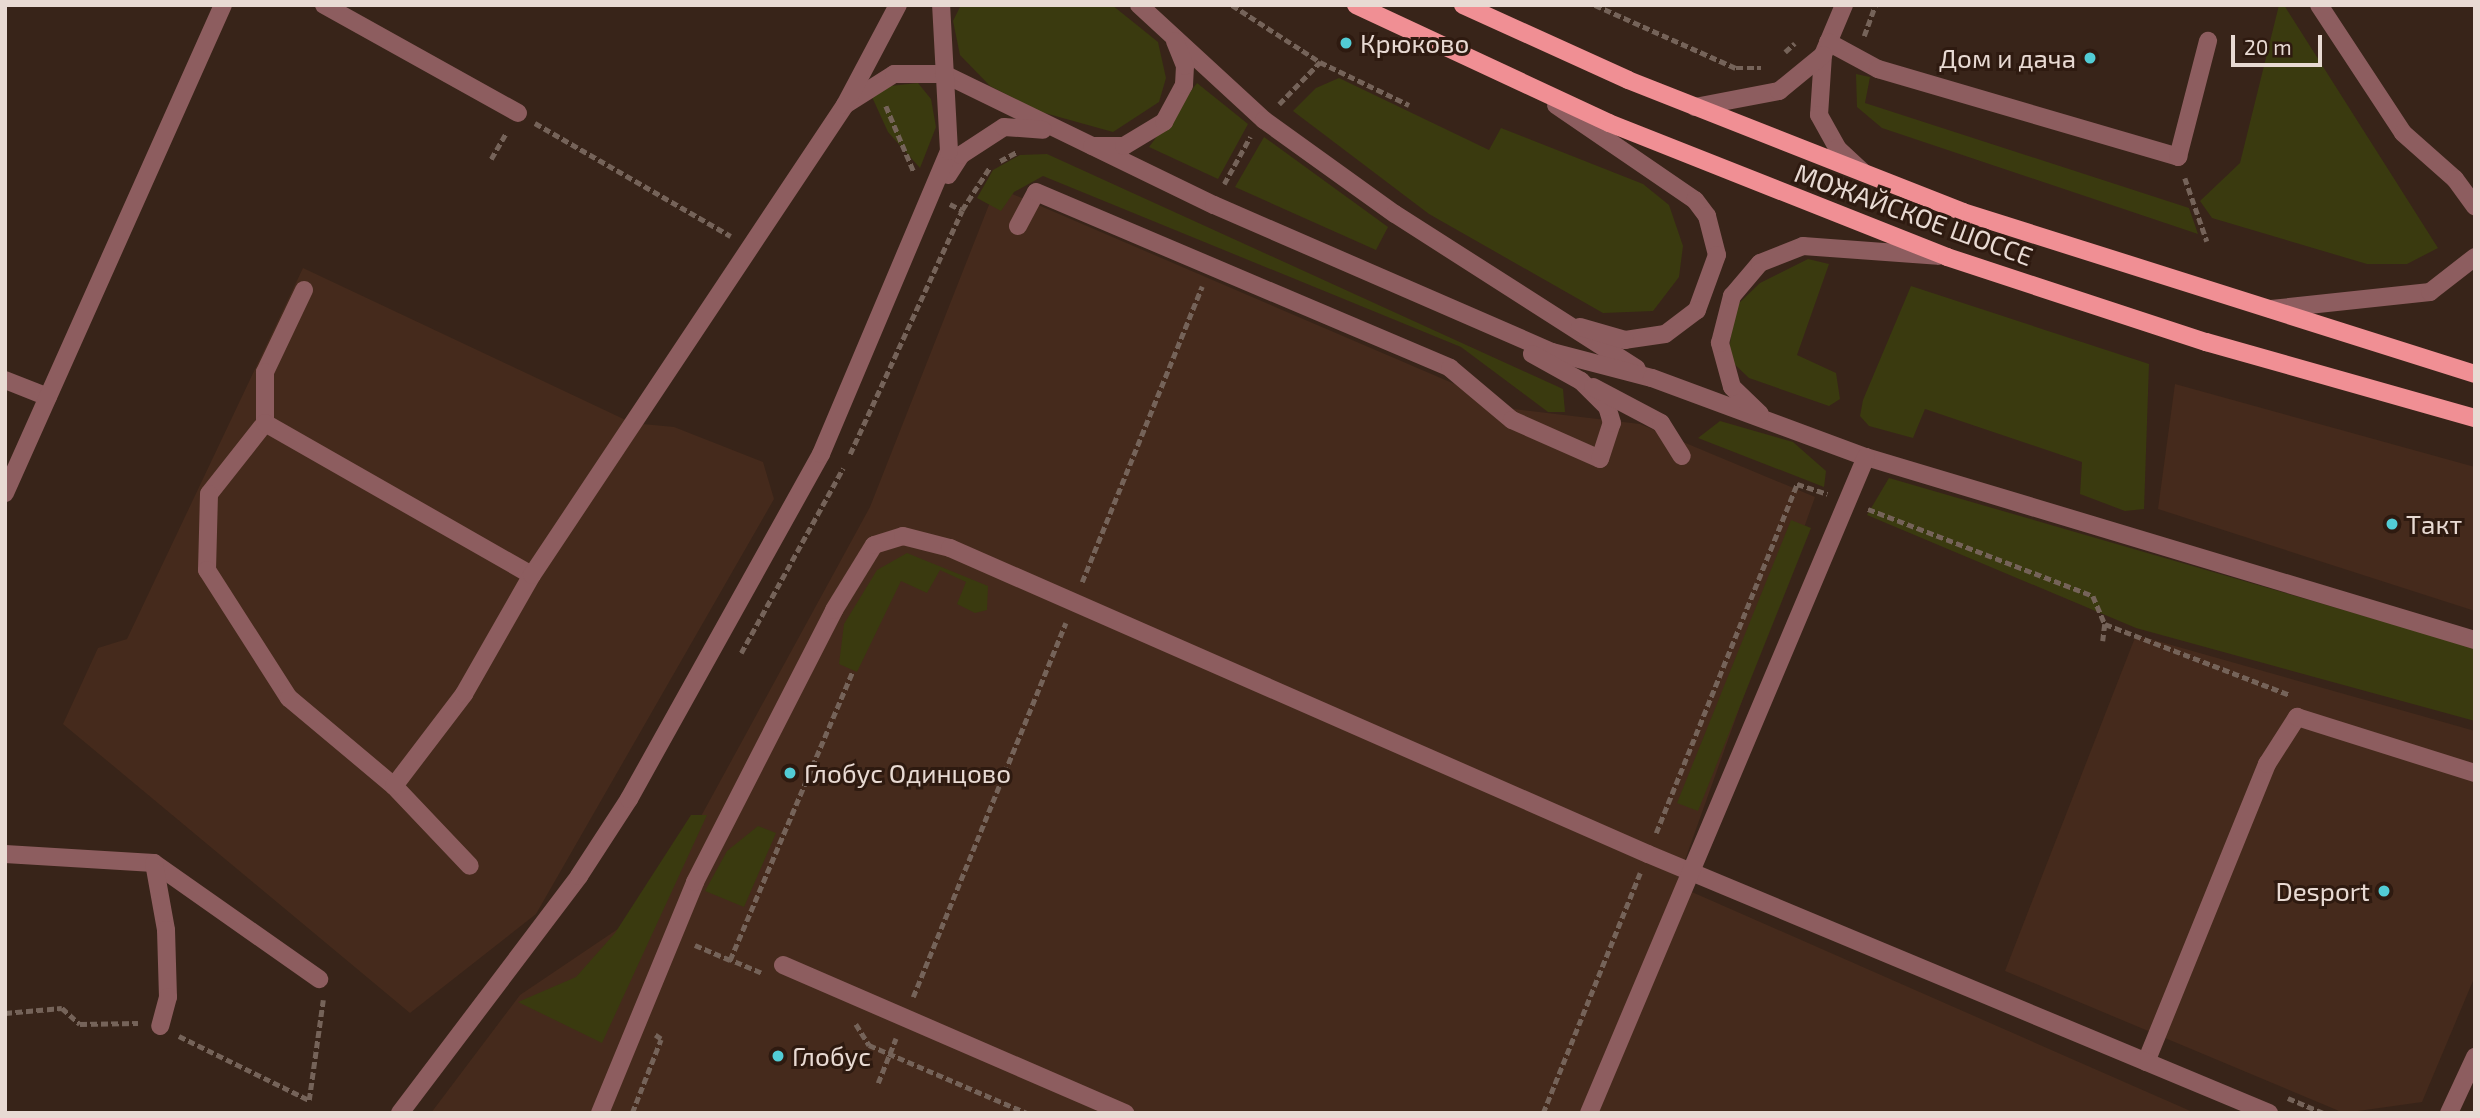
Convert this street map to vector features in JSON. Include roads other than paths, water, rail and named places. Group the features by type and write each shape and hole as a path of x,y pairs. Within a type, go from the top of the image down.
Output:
{"main road":[{"name":"МОЖАЙСКОЕ ШОССЕ","path":"1356,5 1533,89 1947,257 2206,342 2475,418"},
{"name":"МОЖАЙСКОЕ ШОССЕ","path":"1463,5 1695,107 1865,175 2261,309 2475,374"}],"street":[{"path":"5,493 223,5"},
{"path":"324,5 518,113"},
{"path":"394,786 464,694 533,575 845,105 898,5"},
{"path":"1139,5 1264,120 1563,323 1651,378"},
{"path":"1844,5 1826,49 1819,115 1837,148 1865,175"},
{"path":"2319,5 2403,133 2455,180 2475,207"},
{"path":"400,1113 579,876 629,799 821,454 934,196 949,151 941,6"},
{"path":"1086,146 1124,146 1164,122 1184,85 1185,66 1173,37"},
{"path":"1826,49 1878,69 2178,157 2207,41"},
{"path":"1695,107 1779,91 1826,49"},
{"path":"845,105 894,74 944,74 1086,146 1484,326 1661,424 1682,456"},
{"path":"1533,89 1695,200 1707,216 1717,255 1697,310 1665,334 1625,340 1563,323"},
{"path":"934,196 981,138 1004,127 1052,130"},
{"path":"1018,226 1036,192 1450,368 1511,420 1600,459 1612,423 1607,407 1581,381"},
{"path":"1765,419 1732,387 1720,342 1732,296 1760,263 1802,246 1947,257"},
{"path":"2261,309 2430,292 2475,257"},
{"path":"304,290 265,372 265,423 209,494 207,570 289,698 394,786 470,866"},
{"path":"1484,326 1651,378 1866,457 2475,640"},
{"path":"5,380 48,397"},
{"path":"265,423 533,575"},
{"path":"1589,1113 1693,873 1866,457"},
{"path":"600,1113 695,882 874,545 903,536 950,548 1648,854 2269,1113"},
{"path":"2146,1062 2267,764 2297,717 2475,774"},
{"path":"5,853 154,863 319,979"},
{"path":"154,863 166,930 168,997 160,1026"},
{"path":"783,965 1125,1113"},
{"path":"2449,1113 2467,1098 2475,1057"}],"place":[{"name":"Крюково","path":"1346,43"},
{"name":"Дом и дача","path":"2090,58"},
{"name":"Такт","path":"2392,524"},
{"name":"Глобус Одинцово","path":"790,773"},
{"name":"Desport","path":"2384,891"},
{"name":"Глобус","path":"778,1056"}]}
